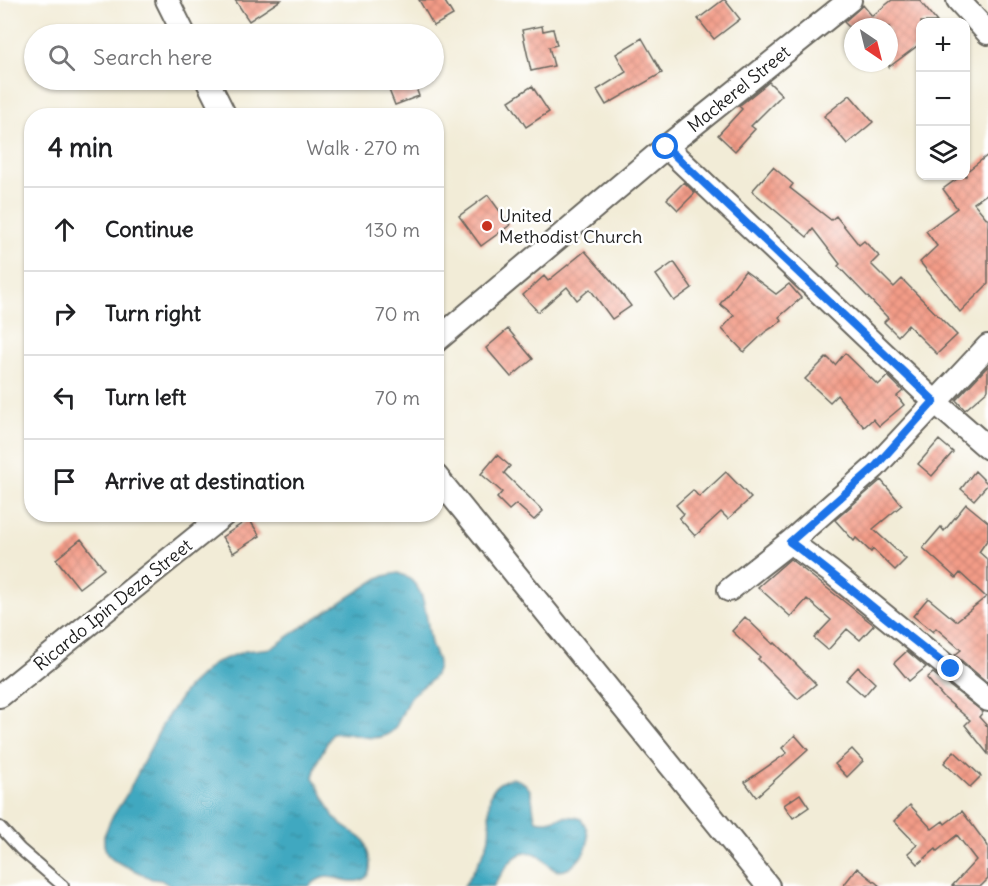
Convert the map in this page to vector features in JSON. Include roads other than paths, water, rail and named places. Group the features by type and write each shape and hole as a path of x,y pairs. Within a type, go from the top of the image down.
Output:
{"street":[{"path":"167,0 179,24"},
{"name":"Mackerel Street","path":"444,334 666,147 825,8 850,0"},
{"path":"958,0 988,33"},
{"path":"212,90 221,108"},
{"path":"666,147 934,401 988,448"},
{"path":"729,590 790,542 875,467 934,401 988,346"},
{"path":"444,486 768,886"},
{"name":"Ricardo Ipin Deza Street","path":"0,696 215,522"},
{"path":"790,542 831,572 988,700"}],"lane":[{"path":"0,827 20,849 63,886"}],"water":[{"path":"398,573 415,584 424,602 432,646 438,661 435,676 410,698 394,729 386,735 373,738 332,734 318,760 313,777 334,817 364,840 370,861 369,874 365,878 350,881 326,877 309,886 170,886 113,860 107,854 104,836 111,819 127,794 165,720 187,688 214,663 245,651 272,648 380,577"},
{"path":"512,778 530,789 536,820 548,821 568,816 581,819 588,834 586,849 576,863 561,871 553,869 537,854 521,854 506,868 494,886 464,886 481,859 488,841 490,796 501,782"}],"place":[{"name":"United Methodist Church","path":"487,226"}]}
